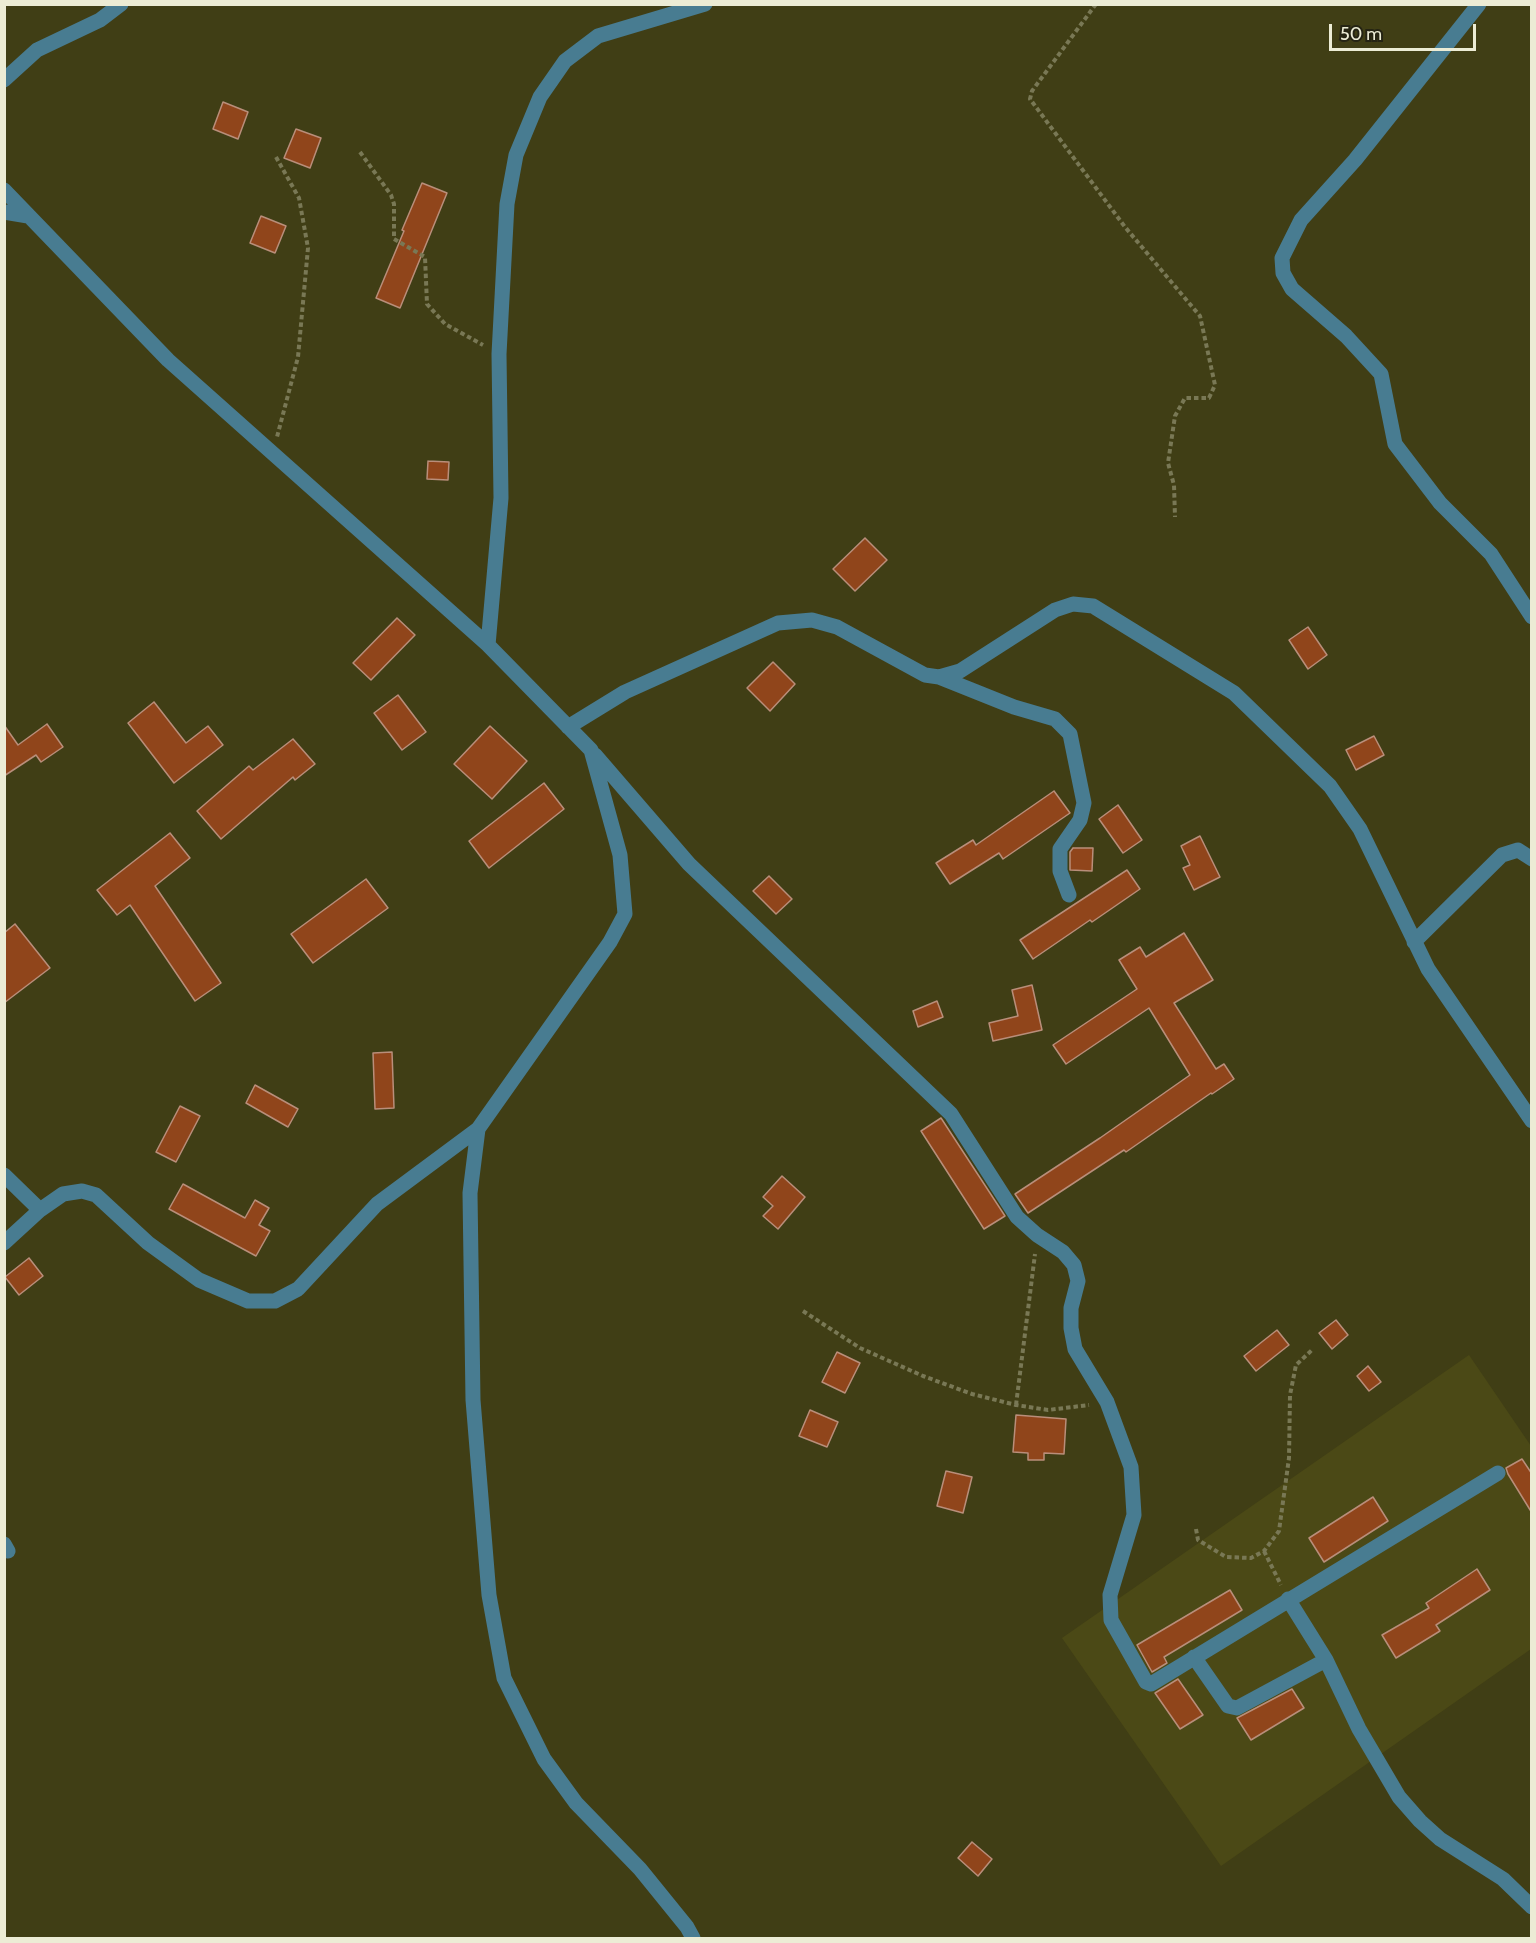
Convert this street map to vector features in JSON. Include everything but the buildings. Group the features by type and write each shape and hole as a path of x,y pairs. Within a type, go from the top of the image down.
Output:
{"street":[{"path":"4,80 37,50 100,20 121,4"},
{"path":"489,645 501,498 499,354 507,204 516,154 540,97 565,61 598,36 705,4"},
{"path":"1479,4 1355,160 1301,220 1282,258 1283,273 1292,289 1346,336 1381,374 1395,444 1440,503 1491,554 1532,617"},
{"path":"4,189 168,360 489,645 591,750 689,864 951,1113 1017,1218 1037,1235 1064,1252 1074,1265 1078,1281 1071,1308 1071,1328 1075,1349 1107,1402 1131,1467 1134,1515 1110,1595 1111,1620 1146,1682 1151,1684 1498,1473"},
{"path":"4,212 28,216"},
{"path":"939,677 960,671 1055,610 1073,604 1093,606 1234,693 1330,786 1360,829 1428,969 1532,1121"},
{"path":"568,727 625,692 778,622 812,620 837,627 925,675 939,677 1014,707 1055,719 1070,734 1084,803 1080,820 1060,849 1060,871 1069,895"},
{"path":"4,1243 40,1210 63,1194 82,1191 96,1195 148,1243 199,1280 248,1300 275,1301 298,1289 377,1204 478,1129 610,942 625,914 620,855 591,750"},
{"path":"1414,942 1502,855 1518,850 1532,859"},
{"path":"478,1129 470,1193 473,1400 489,1595 504,1678 544,1759 576,1803 640,1869 687,1927 693,1938"},
{"path":"4,1175 40,1210"},
{"path":"1288,1599 1326,1660 1359,1729 1399,1797 1440,1839 1503,1879 1532,1907"},
{"path":"1194,1657 1228,1706 1237,1708 1326,1660"}],"path":[{"path":"1096,4 1032,91 1030,99 1125,227 1200,316 1215,385 1209,398 1185,398 1175,416 1168,463 1174,485 1175,517"},
{"path":"360,152 391,195 394,204 394,239 425,256 427,304 445,324 499,354"},
{"path":"273,452 298,357 309,248 299,198 276,157"},
{"path":"1017,1405 1037,1235"},
{"path":"803,1311 860,1348 923,1376 972,1394 1048,1410 1107,1402"},
{"path":"1196,1529 1198,1540 1226,1557 1251,1558 1264,1551 1279,1531 1289,1458 1290,1395 1296,1365 1313,1348"},
{"path":"1264,1551 1288,1599"}],"shaded area":[{"path":"1469,1355 1531,1446 1531,1649 1221,1866 1062,1638"}]}
